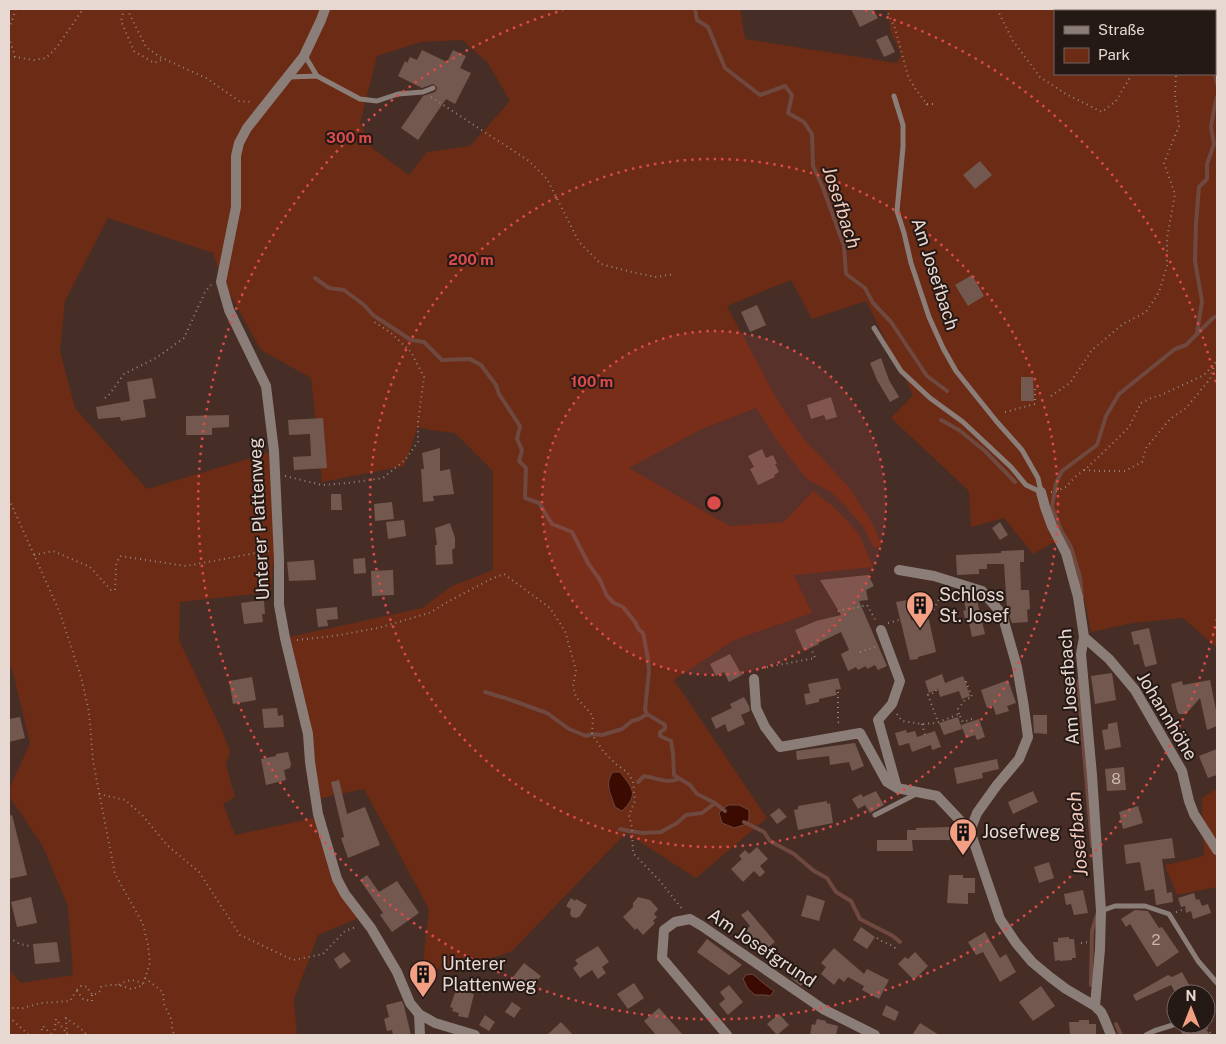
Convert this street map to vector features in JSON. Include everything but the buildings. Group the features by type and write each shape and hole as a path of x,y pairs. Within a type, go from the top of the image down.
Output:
{"street":[{"name":"Unterer Plattenweg","path":"325,9 304,56 247,128 239,143 236,156 236,207 220,282 228,310 266,386 276,474 279,605 308,734 317,810 337,879 344,894 367,922 397,972 410,1002 419,1014 420,1035"},
{"name":"Am Josefbach","path":"1041,492 1052,526 1066,553 1078,597 1084,637 1081,654 1092,775 1101,910 1095,1006"},
{"path":"898,570 934,576 982,592 1002,614 1017,667 1028,737 1019,759 977,813 970,831"},
{"path":"881,630 900,681 891,706 878,720 897,788"},
{"name":"Johannhöhe","path":"1084,637 1109,659 1135,690 1182,772 1194,814 1217,850"},
{"path":"754,678 756,708 780,747 860,733 887,782 897,788 936,796 970,831 1000,918 1016,943 1032,962 1050,978 1095,1006 1101,1012 1111,1035"},
{"name":"Am Josefgrund","path":"727,1035 662,958 664,930 675,922 690,919 823,1009 875,1035"},
{"path":"419,1014 435,1023 475,1035"}],"lane":[{"path":"304,56 317,76"},
{"path":"289,76 317,76 360,99 377,101 398,94 423,92 433,88"},
{"name":"Am Josefbach","path":"894,96 903,125 903,147 897,211 911,263 929,317 956,371 1022,450 1038,478 1041,492"},
{"path":"874,328 901,372 930,398 963,422 1011,467 1026,484 1041,492"},
{"path":"875,815 919,792"},
{"path":"1101,910 1115,906 1145,906 1169,914 1198,961 1217,984"},
{"path":"1146,1035 1166,1027"}],"path":[{"path":"9,29 16,9"},
{"path":"9,58 34,60 46,58 83,9"},
{"path":"124,9 121,22 134,51 154,63 164,59"},
{"path":"128,9 146,46 164,59 206,78 239,101 255,102"},
{"path":"886,9 895,28 908,76 927,104"},
{"path":"997,9 1013,41 1040,77 1066,94 1102,112 1116,101 1131,75"},
{"path":"9,37 15,57"},
{"path":"1051,396 1070,383 1092,350 1123,324 1146,312 1159,292 1167,266 1167,238 1175,194 1164,163 1180,126 1175,94 1176,75"},
{"path":"423,92 528,160 547,179 578,242 601,264 656,277 674,274"},
{"path":"927,104 933,104"},
{"path":"926,108 927,104"},
{"path":"105,398 124,374 156,358 184,338 205,292 211,285 220,282"},
{"path":"276,474 322,484 348,483 383,478 406,460 418,442 418,422 424,377 411,352 390,332 374,322"},
{"path":"1041,492 1054,492 1066,487 1129,427 1141,404 1204,374 1217,361"},
{"path":"1084,470 1125,471 1142,462 1146,448 1164,426 1170,419 1186,408 1210,379 1214,364"},
{"path":"1005,412 1035,404 1035,388"},
{"path":"9,499 60,613 80,677 89,712 92,760 115,874 143,924 148,945 150,963 143,984 131,989 119,985 109,985 101,987 97,994 92,994"},
{"path":"34,555 53,551 90,567 111,590 115,590 116,566 120,556 186,566 278,550"},
{"path":"286,641 334,636 378,628 429,613 453,598 504,574 550,608 566,631 576,670 573,686 576,697 593,716 592,734 603,751 627,772 633,781 636,800 629,815 632,828 633,853 690,919"},
{"path":"911,618 932,614 939,599 952,582"},
{"path":"838,611 866,605 881,630"},
{"path":"860,652 886,642"},
{"path":"754,678 753,670 815,658 811,648"},
{"path":"966,682 972,698 965,700 958,710 963,722 975,718"},
{"path":"936,690 936,692 928,695 938,722"},
{"path":"838,692 838,722 852,735"},
{"path":"891,706 902,721 922,724 938,722 959,714"},
{"path":"922,724 925,734"},
{"path":"99,794 124,800 143,816 167,845 199,872 240,935 293,960 323,954 344,931 367,922"},
{"path":"9,938 20,944 30,946"},
{"path":"877,938 883,943 892,944 898,950"},
{"path":"1081,943 1088,942"},
{"path":"145,978 163,992 164,1004 172,1022 174,1034 170,1035"},
{"path":"119,985 130,980 143,984"},
{"path":"9,1008 23,1008 53,1002 70,1001 72,997 77,991 82,986 88,987 92,994 92,1001 83,999 77,991"},
{"path":"9,1017 29,1035"},
{"path":"40,1035 42,1026 53,1035 56,1019 67,1034 66,1018 86,1035"}],"green space":[{"path":"9,9 740,9 745,39 897,63 901,54 891,33 887,9 1217,9 1217,648 1183,618 1133,623 1091,632 1080,577 1063,537 1033,554 1004,518 971,527 969,491 891,418 913,395 866,301 812,319 791,280 727,306 776,398 803,438 855,496 872,523 882,545 874,548 863,526 844,505 831,492 807,479 778,442 756,408 702,429 629,468 730,526 784,522 813,491 836,509 859,534 873,567 794,575 812,613 734,640 674,680 767,818 696,878 626,833 512,951 449,973 423,963 429,909 364,789 321,798 318,814 337,879 363,916 318,935 294,999 297,1035 9,1035 9,970 21,983 73,975 68,906 43,847 9,796 9,790 30,743 9,663","holes":["462,40 488,63 510,101 470,146 427,152 409,175 372,148 360,123 377,56 421,42","108,218 213,253 222,280 261,350 311,378 322,482 404,466 418,427 455,433 493,471 493,570 452,586 422,608 285,638 318,814 314,818 235,835 223,804 235,797 226,765 230,752 223,733 179,640 180,602 271,592 273,563 279,559 274,451 147,489 75,408 60,351 65,301","620,772 632,787 615,807 608,790"]},
{"path":"1217,789 1217,887 1177,895 1165,865 1204,856 1202,798"}],"shaded area":[{"path":"613,772 620,772 631,787 631,800 622,811 615,807 609,789 609,780"},
{"path":"728,805 739,805 749,810 747,824 734,828 722,823 719,813"},
{"path":"752,974 774,991 770,996 755,995 748,989 743,979 746,975"}],"waterway":[{"name":"Josefbach","path":"695,9 697,20 708,27 725,68 760,95 785,86 792,95 788,113 804,122 812,134 813,166 844,246 846,274 865,288 873,303 891,322 927,376 947,391"},
{"path":"1215,75 1217,84"},
{"path":"1197,333 1202,301 1195,261 1199,187 1207,179 1207,164 1214,144 1211,127 1217,97"},
{"path":"315,278 329,288 344,290 364,305 373,315 411,340 424,342 442,360 470,359 481,365 496,385 499,394 520,426 517,439 522,450 519,461 526,468 525,498 539,503 552,524 572,532 588,563 600,580 607,596 614,603 623,607 643,633 649,671 645,710 647,714 665,725 665,729 660,732 660,736 671,741 674,775 690,785 697,794 715,803 725,811"},
{"path":"1052,507 1056,483 1062,471 1097,445 1106,416 1119,394 1175,349 1186,345 1217,316"},
{"name":"Josefbach","path":"941,420 959,430 985,451 1015,482"},
{"name":"Josefbach","path":"1050,507 1052,507 1061,530 1071,547 1080,577 1082,597"},
{"name":"Josefbach","path":"1078,681 1092,846"},
{"path":"485,692 547,713 569,729 586,736 592,734 602,735 622,729 632,721 647,714"},
{"path":"638,782 644,776 666,781 679,779"},
{"path":"620,829 643,833 661,832 677,823 686,815 702,813 715,803"},
{"path":"744,822 764,832 770,841 794,854 814,871 827,878 836,892 851,901 860,919 893,936 900,942"},
{"name":"Josefbach","path":"1091,985 1092,931 1097,915"},
{"name":"Josefbach","path":"1116,1024 1121,1035"}],"place":[{"name":"Schloss St. Josef","path":"920,629"},
{"name":"Josefweg","path":"963,856"},
{"name":"Unterer Plattenweg","path":"423,998"}]}
